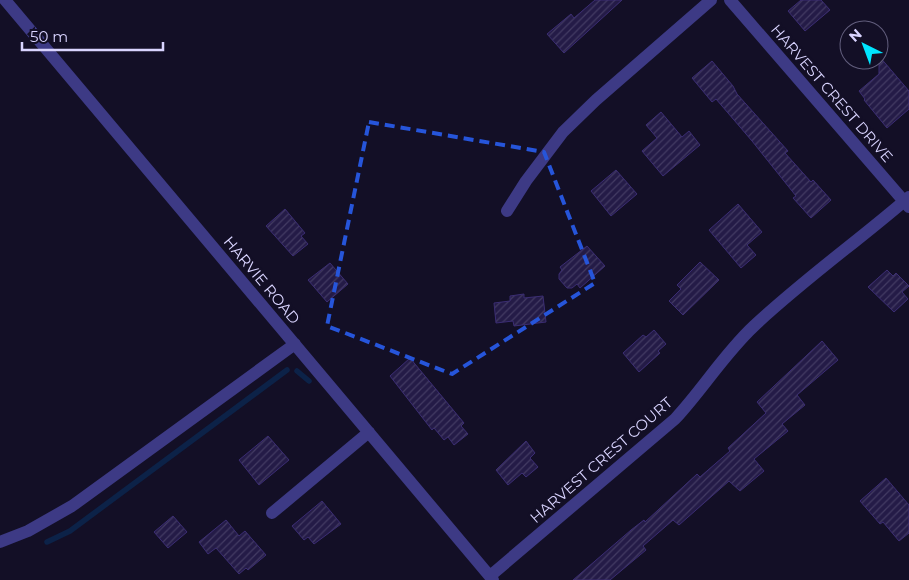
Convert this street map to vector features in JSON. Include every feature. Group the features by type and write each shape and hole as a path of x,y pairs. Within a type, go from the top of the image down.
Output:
{"street":[{"name":"HARVIE ROAD","path":"5,0 492,578"},
{"path":"507,211 526,181 563,132 596,100 711,0"},
{"name":"HARVEST CREST DRIVE","path":"730,0 907,202"},
{"name":"HARVEST CREST COURT","path":"492,578 676,419 696,397 730,350 753,326 857,238 907,202"},
{"path":"0,542 28,531 72,506 295,344"},
{"path":"272,514 369,432"}],"highlighted area":[{"path":"369,122 544,152 595,283 452,374 327,326"}],"building":[{"path":"595,0 622,0 564,53 547,34 571,14 574,18"},
{"path":"801,0 821,0 830,10 805,31 788,11"},
{"path":"712,61 733,86 737,94 788,151 785,153 811,182 813,180 831,200 811,218 793,198 796,196 752,141 716,99 712,102 692,78"},
{"path":"889,68 909,91 909,109 887,128 859,91 879,74 879,70 889,70"},
{"path":"661,112 682,137 689,131 700,145 663,176 642,151 657,138 646,125"},
{"path":"616,170 637,194 611,216 591,191"},
{"path":"738,204 762,232 747,245 756,255 741,268 709,230"},
{"path":"285,209 305,233 301,236 308,244 293,256 266,226"},
{"path":"587,246 605,266 580,288 577,284 572,288 567,288 559,279 559,274 562,270 560,267"},
{"path":"700,262 719,280 683,315 669,301 681,289 677,285"},
{"path":"330,263 348,284 327,302 308,280"},
{"path":"887,270 893,276 896,273 909,286 902,292 908,299 894,312 868,287"},
{"path":"524,294 524,298 543,296 546,322 514,326 513,321 496,323 494,303 510,301 510,296"},
{"path":"654,330 666,344 658,351 660,353 639,372 623,353 643,335 646,337"},
{"path":"822,341 838,360 797,395 805,405 782,424 788,431 754,459 764,471 740,491 729,481 679,525 673,520 643,546 646,550 610,580 573,580 631,530 644,520 645,522 697,474 700,477 730,451 728,448 766,413 757,402"},
{"path":"410,358 464,423 461,426 468,434 454,445 448,437 444,440 434,428 432,430 390,376"},
{"path":"268,436 289,460 259,485 239,460"},
{"path":"526,441 535,453 530,458 538,467 526,477 522,473 508,485 496,470"},
{"path":"886,478 909,505 909,533 899,541 883,522 880,524 860,501"},
{"path":"322,501 341,524 314,544 308,537 304,540 292,526"},
{"path":"173,516 187,532 168,548 154,532"},
{"path":"226,520 239,536 245,531 266,555 248,570 246,568 239,574 216,548 208,554 199,542"}],"waterway":[{"path":"47,542 70,531 287,370"},
{"path":"297,371 309,381"}]}
